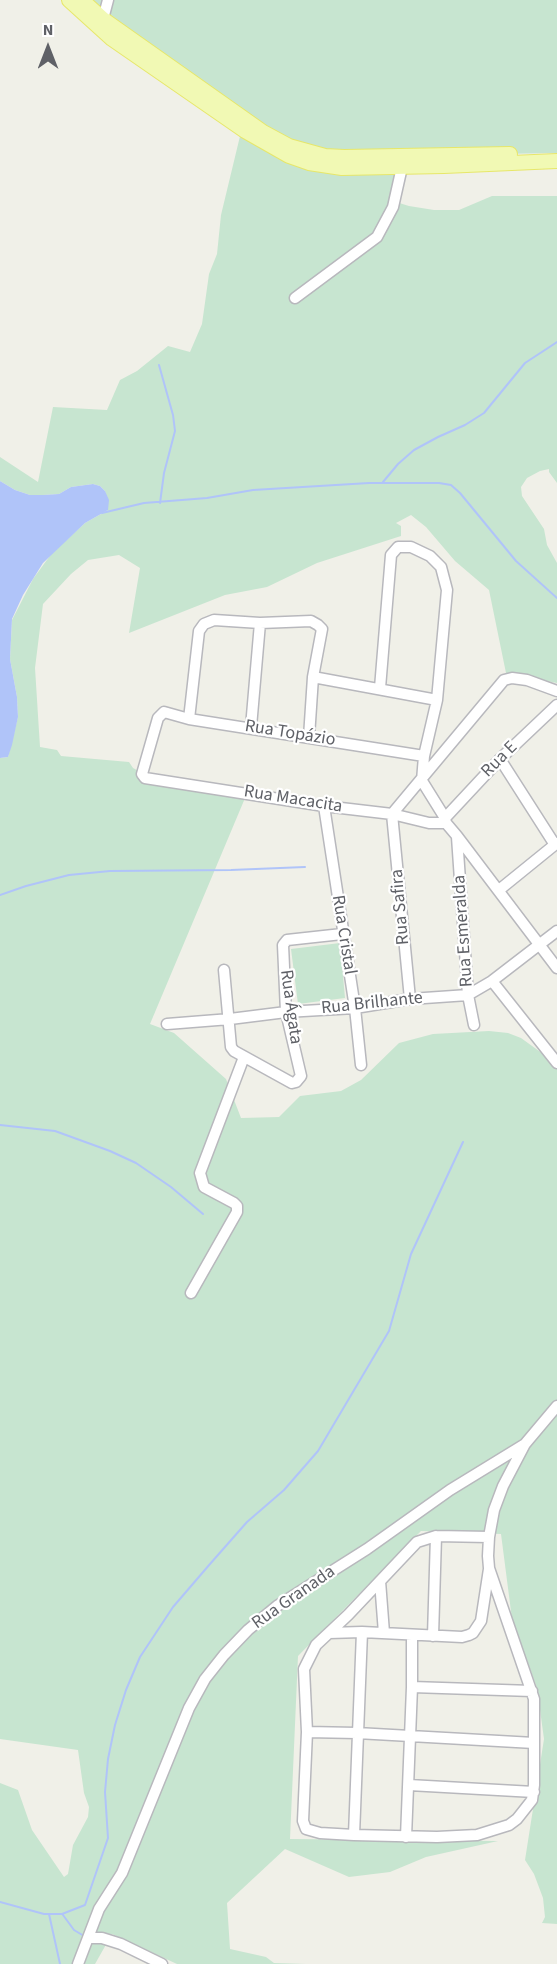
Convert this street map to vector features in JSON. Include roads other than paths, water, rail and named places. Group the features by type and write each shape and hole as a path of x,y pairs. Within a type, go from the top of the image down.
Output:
{"main road":[{"path":"69,0 112,39 245,131 289,156 326,166 402,167 557,161"},
{"path":"82,0 103,19 263,132 306,152 344,157 557,154"}],"street":[{"path":"103,19 108,0"},
{"path":"295,298 377,237 393,207 402,167"},
{"path":"380,688 391,555 398,547 411,547 424,552 441,567 447,590 437,700 424,756 422,781 445,821 557,968"},
{"path":"189,719 200,631 204,624 214,620 260,623 311,621 322,629 313,677 309,737"},
{"path":"251,727 260,623"},
{"path":"313,677 437,700"},
{"path":"392,814 422,781 504,680 527,680 557,691"},
{"name":"Rua E","path":"445,821 500,759 557,705"},
{"name":"Rua Topázio","path":"142,774 158,718 164,712 189,719 424,756"},
{"path":"499,890 556,844 500,759"},
{"name":"Rua Macacita","path":"142,774 145,777 324,806 392,814 429,823 445,821"},
{"name":"Rua Cristal","path":"324,806 355,1008 361,1065"},
{"name":"Rua Safira","path":"392,814 410,999"},
{"name":"Rua Esmeralda","path":"457,836 468,995 474,1025"},
{"name":"Rua Brilhante","path":"167,1024 286,1012 355,1008 410,999 468,995 492,981 557,931"},
{"name":"Rua Ágata","path":"244,1057 292,1083 301,1076 286,1012 283,945 287,940 342,933"},
{"path":"191,1293 237,1212 237,1206 234,1203 204,1187 200,1173 244,1057 234,1052 231,1047 224,970"},
{"path":"492,981 557,1063"},
{"name":"Rua Granada","path":"78,1964 99,1909 122,1873 189,1708 205,1679 224,1655 277,1605 367,1549 450,1491 525,1444 557,1406"},
{"path":"329,1633 362,1632 462,1637 473,1633 481,1621 489,1568 489,1537 494,1510 503,1486 525,1444"},
{"path":"489,1537 436,1536 422,1539 411,1547 316,1645 304,1669 307,1732 304,1825 312,1832 458,1837 503,1828 524,1812 534,1792 535,1707 532,1691 489,1568"},
{"path":"432,1636 436,1536"},
{"path":"380,1581 384,1633"},
{"path":"354,1835 362,1632"},
{"path":"406,1837 412,1635"},
{"path":"412,1687 532,1691"},
{"path":"307,1732 534,1743"},
{"path":"409,1785 534,1792"},
{"path":"88,1938 102,1938 121,1944 162,1964"}],"water":[{"path":"0,481 15,490 30,495 59,494 71,487 93,484 105,491 109,500 108,510 85,523 43,563 23,595 12,619 10,659 18,717 8,757 0,758"}],"waterway":[{"path":"383,482 414,450 484,413 525,363 557,342"},
{"path":"159,365 173,415 175,431 164,473 160,503"},
{"path":"102,513 144,503 207,498 253,490 369,483 451,485 516,561 557,598"},
{"path":"0,895 69,875 110,871 305,867"},
{"path":"0,1125 55,1131 110,1151 136,1163 171,1187 203,1214"},
{"path":"0,1902 44,1914 62,1914 85,1905 108,1838 105,1792 108,1759 115,1725 140,1657 173,1607 210,1564 247,1522 284,1490 318,1451 389,1331 411,1254 463,1142"},
{"path":"49,1914 60,1964"},
{"path":"63,1915 74,1930 84,1936"}]}
